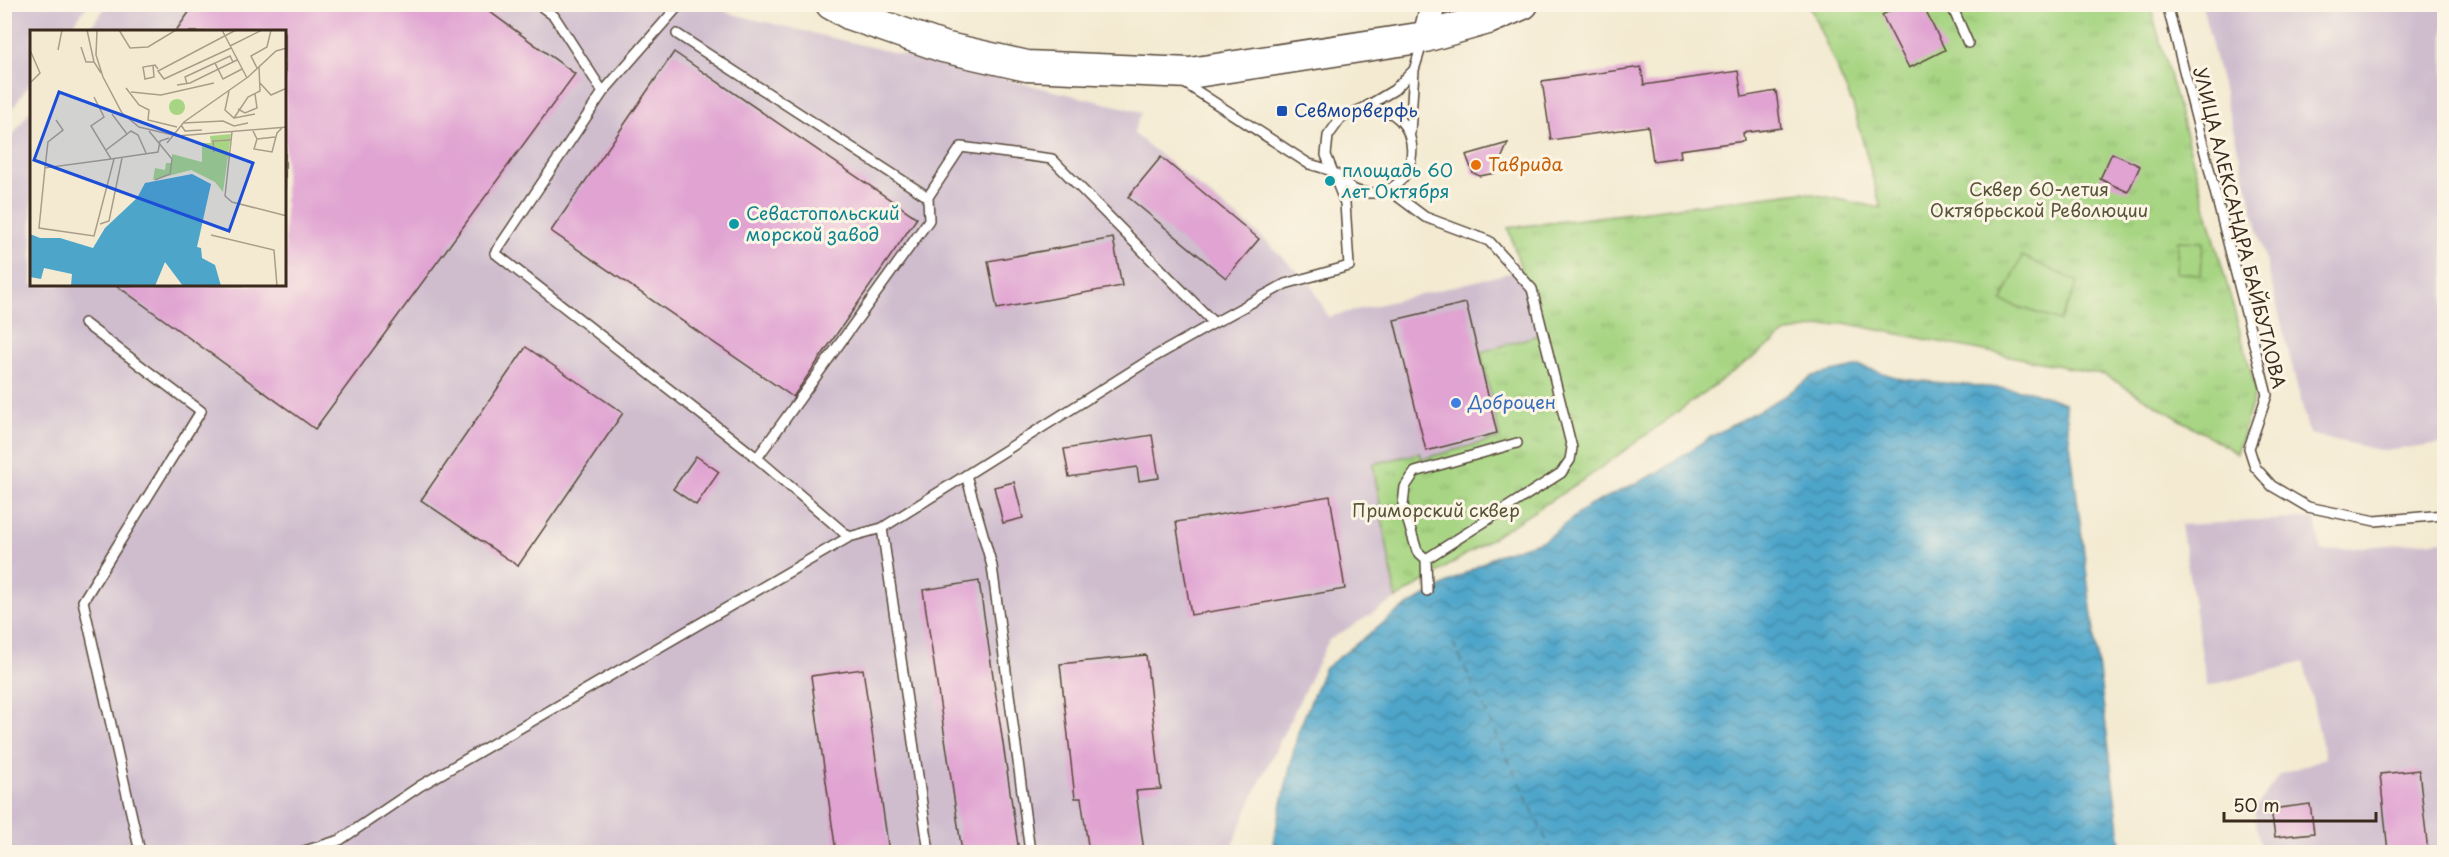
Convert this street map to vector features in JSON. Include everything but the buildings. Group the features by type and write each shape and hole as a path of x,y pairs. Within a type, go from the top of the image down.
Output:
{"main road":[{"path":"831,4 851,15 943,47 1026,66 1190,73 1425,37 1488,19 1523,4"}],"street":[{"path":"1425,37 1433,4"}],"lane":[{"path":"538,4 554,15 603,92"},
{"path":"680,4 603,92 495,253 757,458 849,537"},
{"path":"1951,4 1968,43"},
{"name":"УЛИЦА АЛЕКСАНДРА БАЙБУТЛОВА","path":"2167,4 2267,395 2249,448 2254,467 2272,486 2308,507 2374,521 2445,514"},
{"path":"677,34 928,197"},
{"path":"1162,72 1201,93 1309,164 1332,171 1352,190 1372,193 1389,190 1405,176 1412,157 1410,134 1414,70 1425,37"},
{"path":"301,852 340,840 420,786 849,537 882,528 1154,357 1214,323 1284,284 1349,266 1345,203 1326,155 1328,136 1341,118 1364,108 1394,90 1414,70"},
{"path":"1364,108 1385,110 1400,119 1410,134"},
{"path":"757,458 928,220 928,197 961,147 1052,159 1214,323"},
{"path":"1389,190 1425,217 1489,242 1532,289 1572,448 1570,460 1561,472 1426,559"},
{"path":"84,323 201,411 83,601 140,852"},
{"path":"1427,591 1426,559 1417,551 1414,544 1403,505 1405,487 1415,472 1517,443"},
{"path":"966,475 992,566 1030,852"},
{"path":"882,528 929,852"}],"shaded area":[{"path":"5,4 88,5 69,30 30,30 30,83 5,119"},
{"path":"107,5 719,5 728,13 1142,112 1133,133 1262,237 1312,286 1328,317 1521,270 1542,334 1481,352 1500,438 1421,459 1420,453 1373,464 1396,599 1329,640 1252,798 1230,852 5,852 5,147 30,110 30,286 286,286 286,30 89,30"},
{"path":"2202,5 2444,5 2444,444 2383,451 2309,434"},
{"path":"2315,518 2321,551 2444,540 2444,852 2261,852 2254,810 2279,775 2325,758 2304,662 2207,686 2181,525"}],"green space":[{"name":"Сквер 60-летия Октябрьской Революции","path":"1809,5 2150,5 2256,390 2237,453 2105,375 1844,323 1788,332 1588,477 1396,599 1373,464 1420,453 1422,459 1500,438 1481,352 1542,334 1508,228 1803,192 1881,208 1853,105"},
{"path":"2178,241 2203,242 2201,274 2176,273"},
{"path":"2022,256 2078,282 2060,321 2002,301"}],"water":[{"path":"1860,366 1902,379 2030,391 2065,403 2122,852 1285,852 1273,843 1298,732 1324,669 1399,611 1497,555 1544,540 1589,506 1659,472 1707,439 1783,397 1813,376"}],"ferry route":[{"path":"1453,643 1552,852"}],"place":[{"name":"Севморверфь","path":"1282,111"},
{"name":"Таврида","path":"1476,165"},
{"name":"площадь 60 лет Октября","path":"1330,181"},
{"name":"Севастопольский морской завод","path":"734,224"},
{"name":"Доброцен","path":"1456,403"}],"park label":[{"name":"Приморский сквер","path":"1436,511"}]}
